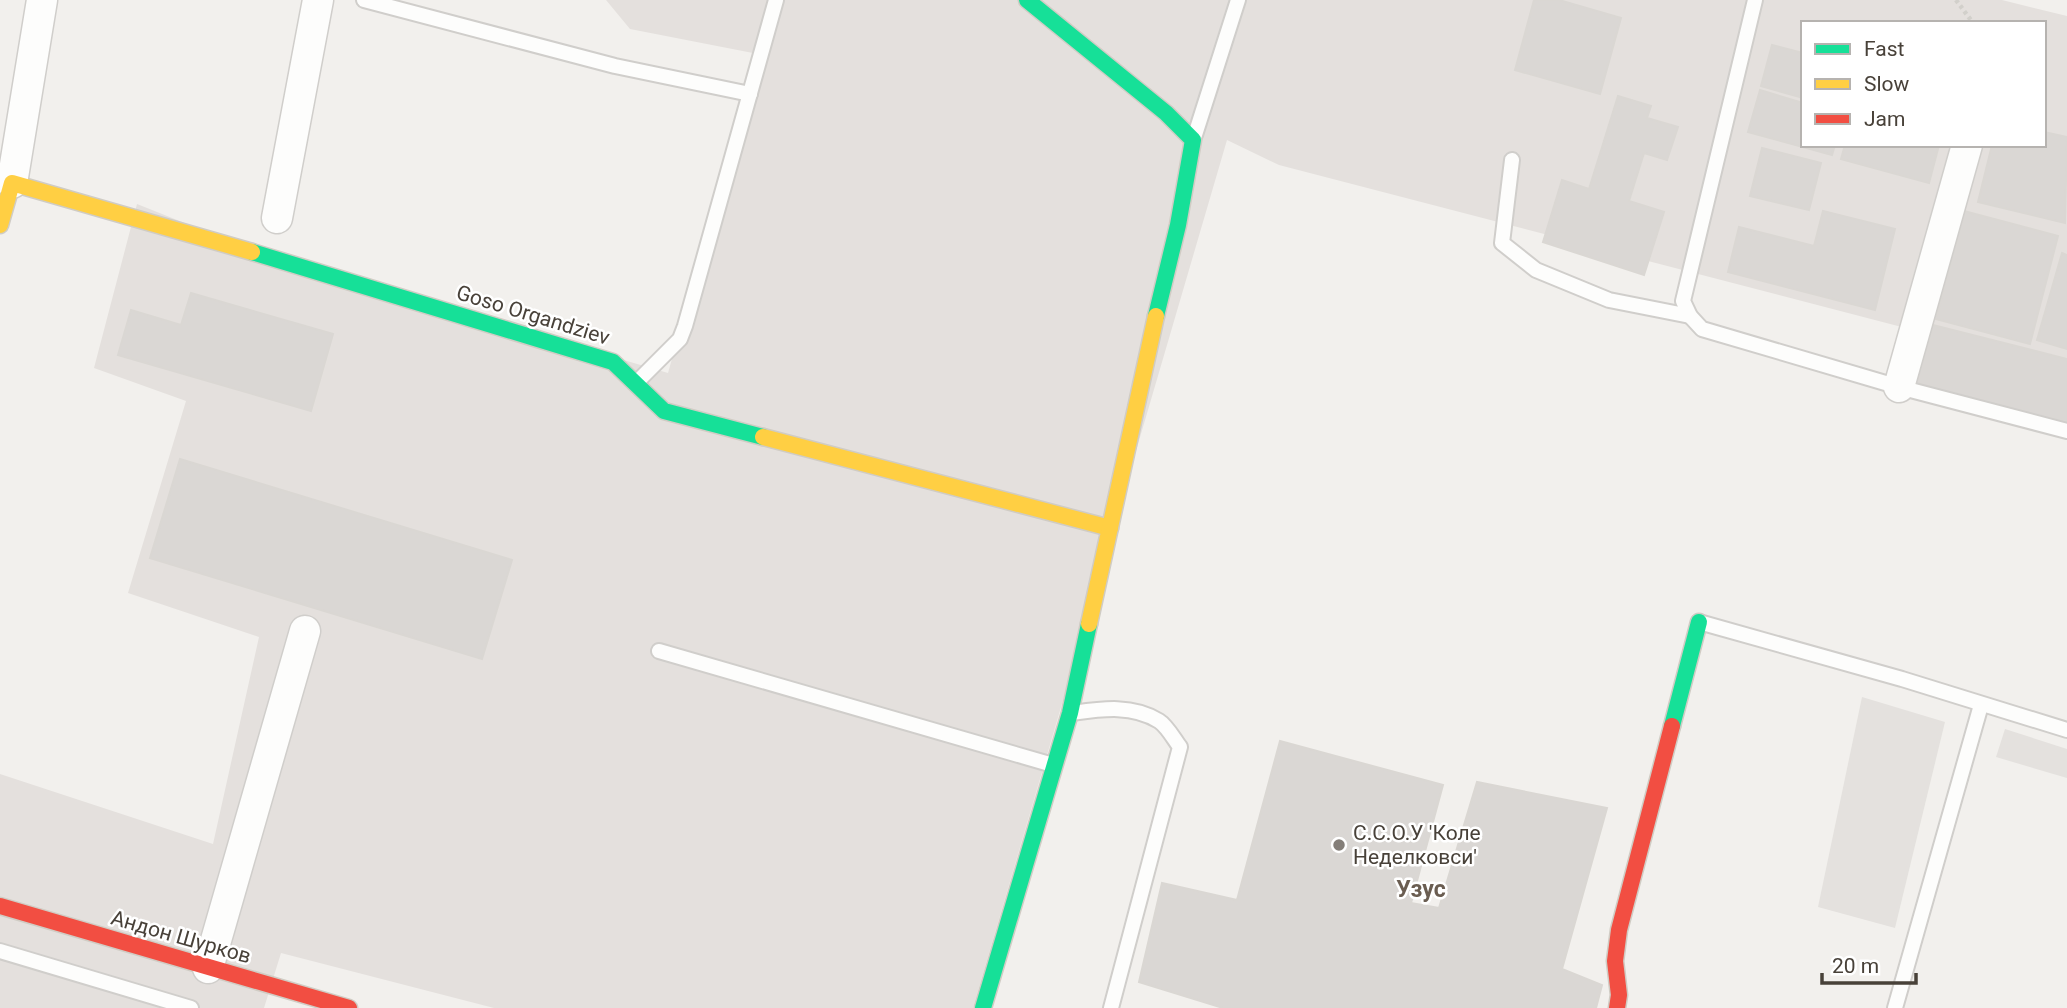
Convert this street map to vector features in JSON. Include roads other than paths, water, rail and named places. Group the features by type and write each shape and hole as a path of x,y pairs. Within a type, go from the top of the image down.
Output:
{"street":[{"path":"0,225 12,183 42,0"},
{"path":"272,237 318,0"},
{"path":"983,1008 1070,713 1135,405 1178,226 1193,140 1166,113 1027,0"},
{"path":"1899,387 1966,147"},
{"name":"Goso Organdziev","path":"12,183 272,237 613,362 664,411 1110,528"},
{"path":"1617,1008 1619,995 1615,961 1619,930 1699,622"},
{"path":"208,968 305,631"},
{"name":"Андон Шурков","path":"0,906 349,1008"}],"lane":[{"path":"364,0 615,66 750,94"},
{"path":"636,383 680,339 685,326 776,0"},
{"path":"1193,140 1238,0"},
{"path":"1755,0 1684,301 1690,316 1702,329 1899,387 2067,432"},
{"path":"1512,160 1502,243 1536,270 1609,300 1690,316"},
{"path":"1699,622 1902,679 2067,730"},
{"path":"659,651 1055,766"},
{"path":"1895,1008 1981,705"},
{"path":"1070,713 1108,708 1138,711 1161,722 1180,747 1111,1008"},
{"path":"0,951 191,1008"}],"place":[{"name":"С.С.О.У 'Коле Неделковси'","path":"1339,845"}],"district":[{"name":"Узус","path":"1421,889"}]}
